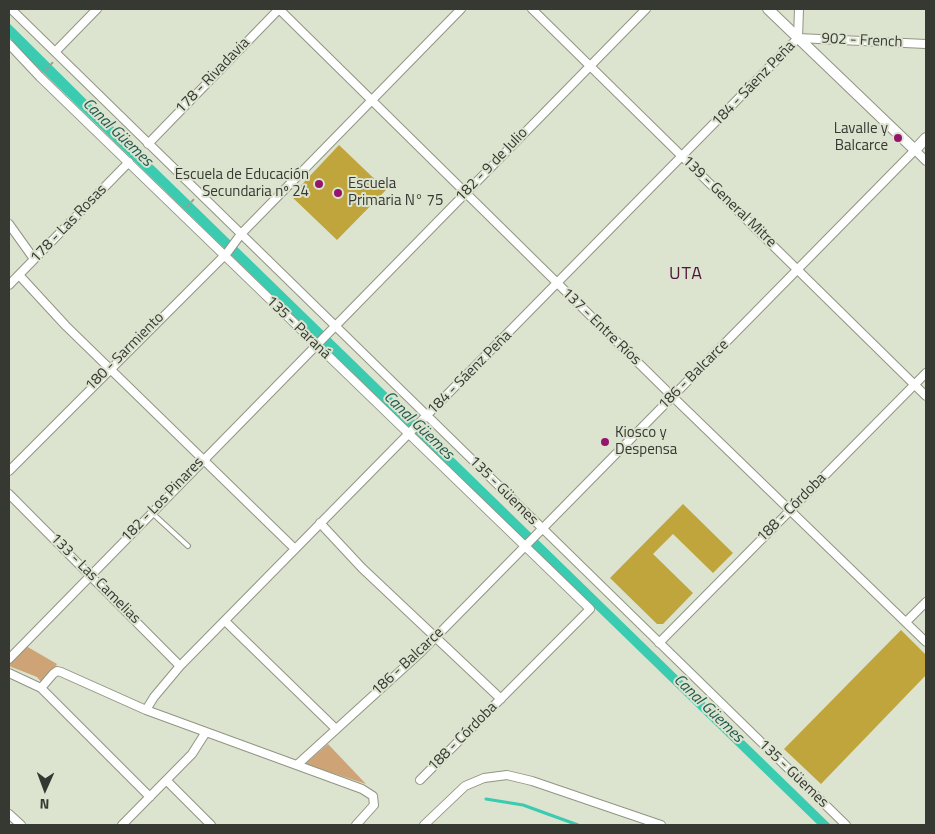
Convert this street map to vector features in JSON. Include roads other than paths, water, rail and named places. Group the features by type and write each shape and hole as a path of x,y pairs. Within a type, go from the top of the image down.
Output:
{"street":[{"name":"135 - Güemes","path":"11,9 424,419 540,532 659,643 846,825"},
{"path":"56,52 97,9"},
{"name":"137 - Entre Ríos","path":"279,9 673,397 926,642"},
{"name":"178 - Rivadavia","path":"148,144 279,9"},
{"name":"180 - Sarmiento","path":"9,471 109,368 225,254 239,237 461,9"},
{"name":"139 - General Mitre","path":"532,9 799,269 926,396"},
{"name":"182 - 9 de Julio","path":"318,344 646,9"},
{"path":"768,9 926,161"},
{"path":"798,38 799,9"},
{"name":"902 - French","path":"798,38 926,44"},
{"name":"184 - Sáenz Peña","path":"146,710 154,697 180,666 294,548 411,433 798,38"},
{"name":"135 - Paraná","path":"9,44 40,77 132,163 527,545 590,609"},
{"path":"915,150 926,138"},
{"name":"186 - Balcarce","path":"298,764 435,637 915,150"},
{"name":"178 - Las Rosas","path":"9,284 132,163"},
{"path":"9,224 34,259"},
{"path":"18,275 66,326 294,548"},
{"name":"182 - Los Pinares","path":"9,658 318,344"},
{"name":"188 - Córdoba","path":"659,643 926,372"},
{"name":"133 - Las Camelias","path":"9,494 180,666"},
{"path":"320,524 500,698"},
{"path":"906,622 926,602"},
{"name":"188 - Córdoba","path":"420,780 590,609"},
{"path":"225,621 336,728"},
{"path":"42,688 57,671 146,710 298,764 371,793 374,800 371,808 356,825"},
{"path":"9,673 42,688 150,797"},
{"path":"122,825 167,781 197,748 206,732"},
{"path":"424,825 464,786 495,775 506,775 532,781 652,824 661,825"},
{"path":"167,781 211,825"},
{"path":"9,814 20,825"}],"lane":[{"path":"152,512 188,546"}],"water":[{"name":"Canal Güemes","path":"9,23 831,825 818,825 24,54 9,37"}],"waterway":[{"path":"486,799 523,805 578,825"}],"place":[{"name":"Lavalle y Balcarce","path":"898,138"},
{"name":"Escuela de Educación Secundaria nº 24","path":"319,184"},
{"name":"Escuela Primaria N° 75","path":"338,193"},
{"name":"Kiosco y Despensa","path":"605,442"}],"district":[{"name":"UTA","path":"686,275"}]}
